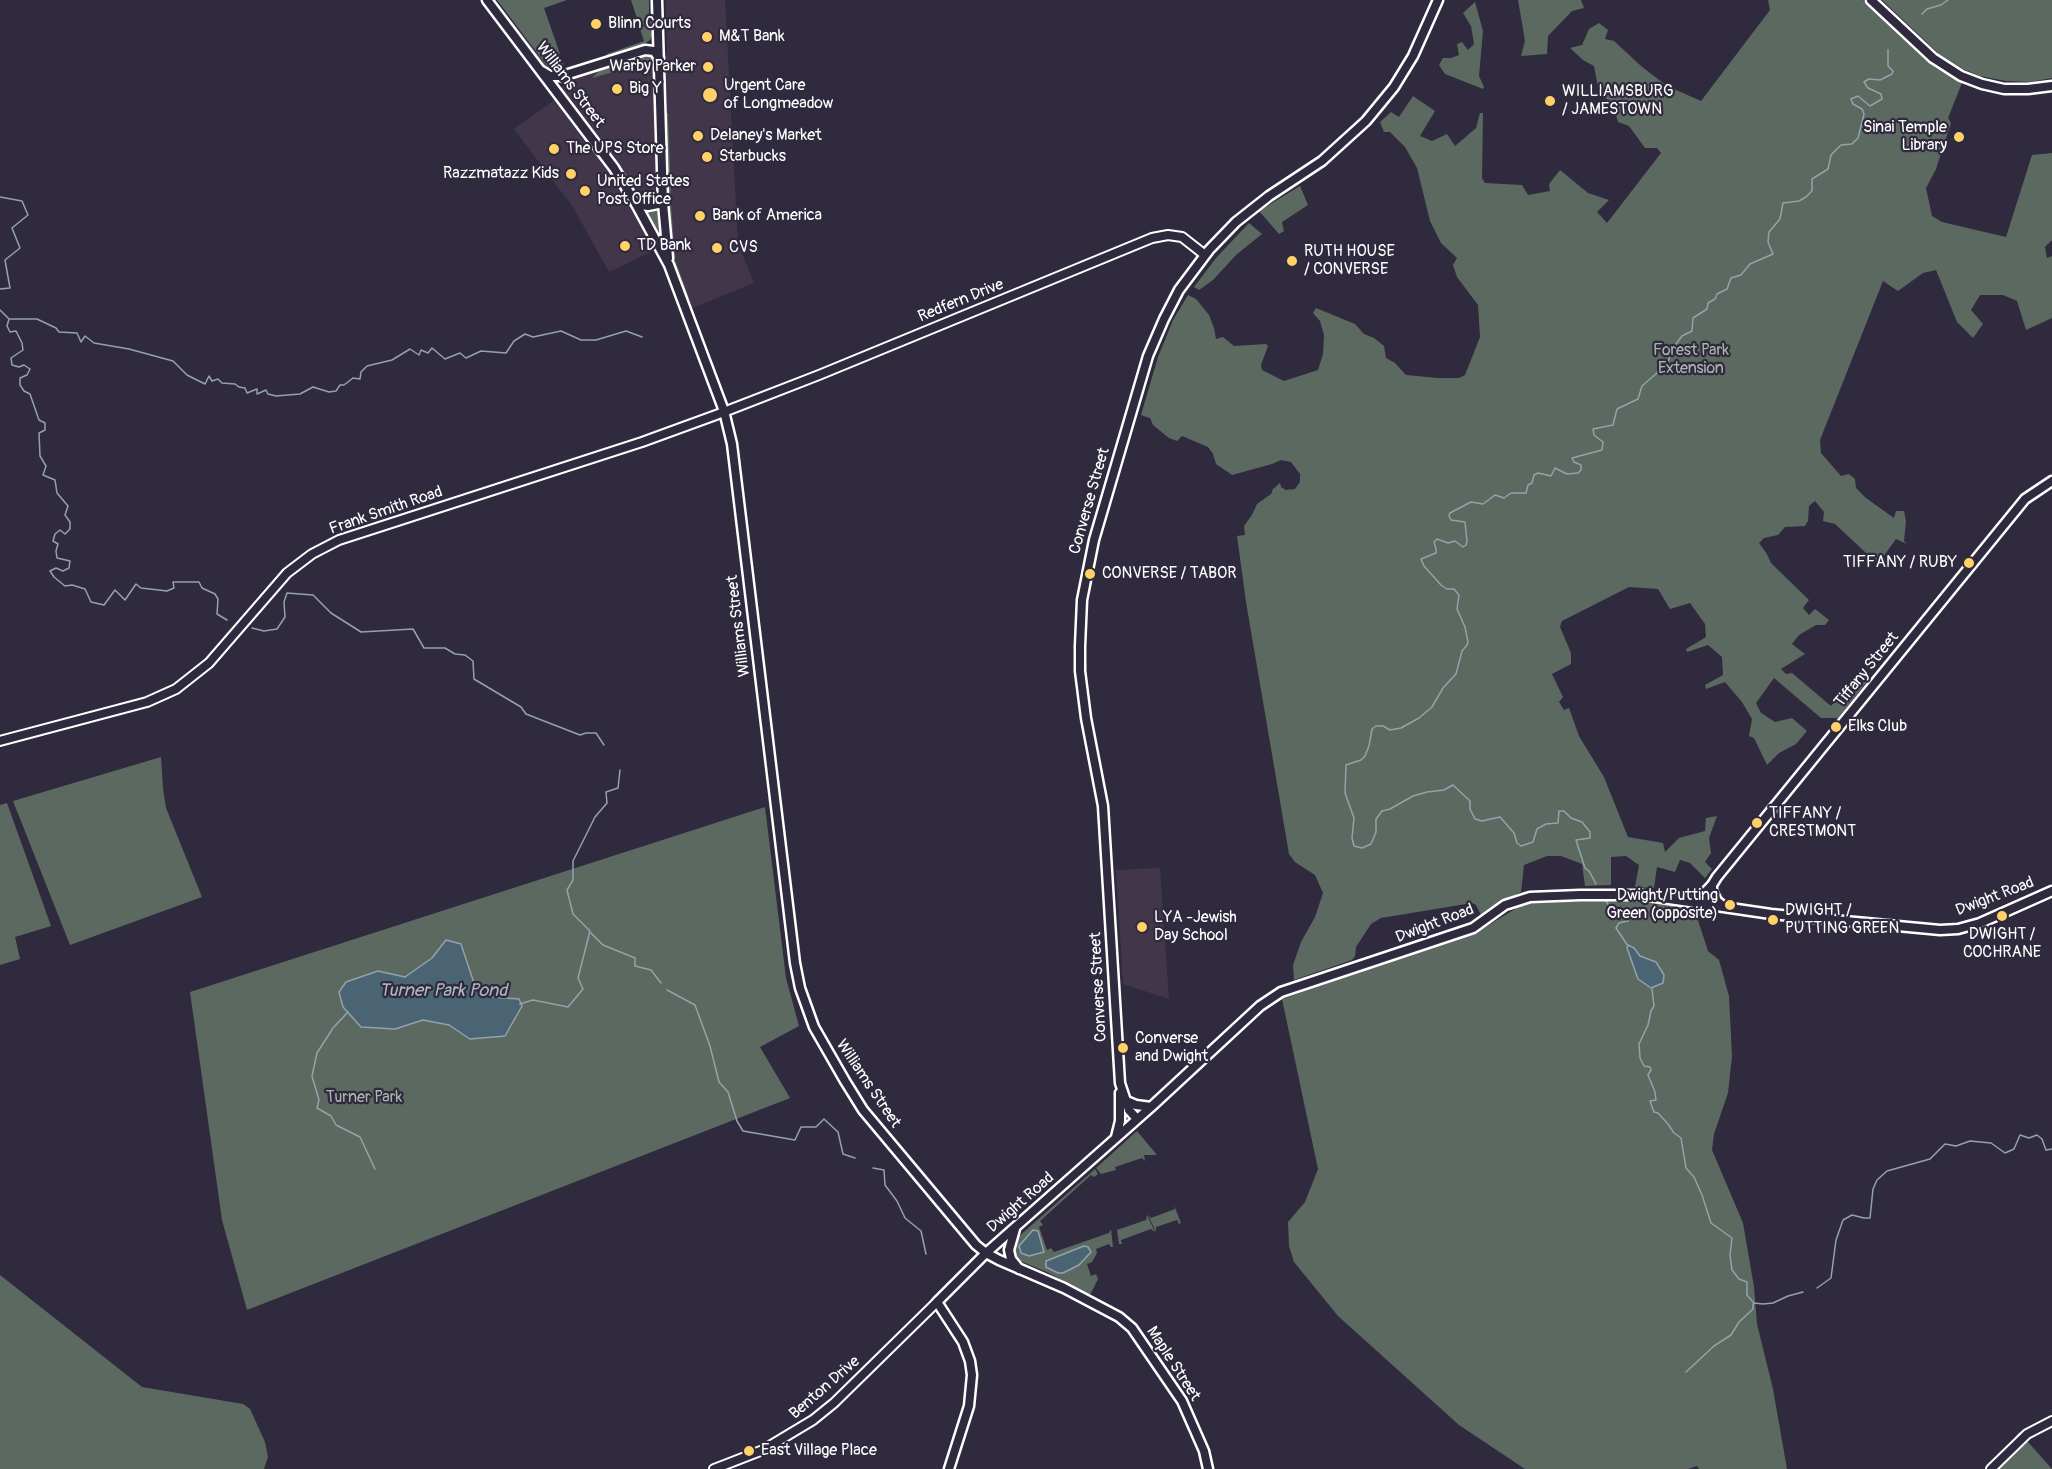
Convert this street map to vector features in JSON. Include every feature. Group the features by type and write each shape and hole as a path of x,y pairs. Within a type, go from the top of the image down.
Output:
{"main road":[{"name":"Williams Street","path":"487,0 614,168 636,204 669,264 724,411 732,444 794,953 802,996 821,1041 863,1110 934,1196 986,1253"},
{"path":"657,0 663,203 669,264"},
{"name":"Converse Street","path":"1137,1119 1129,1110 1121,1090 1103,806 1086,718 1081,678 1082,610 1094,540 1148,356 1173,301 1205,255 1247,212 1322,161 1366,121 1394,87 1413,56 1438,0"},
{"path":"1871,0 1933,58 1959,76 2004,89 2023,90 2052,86"},
{"path":"642,51 658,32"},
{"path":"540,70 553,76 571,74 642,51 652,51 659,58"},
{"path":"558,94 560,84 571,74"},
{"path":"636,204 648,206 663,203"},
{"name":"Tiffany Street","path":"1695,903 2025,499 2052,481"},
{"path":"1712,885 1714,896 1724,907"},
{"name":"Dwight Road","path":"937,1302 986,1253 1151,1107 1260,1006 1278,993 1473,928 1502,907 1514,902 1540,896 1632,894 1922,930 1945,930 1980,923 2052,891"},
{"path":"1116,1137 1120,1121 1121,1090"},
{"path":"1124,1100 1136,1105 1151,1107"},
{"path":"1016,1228 1009,1250 1011,1258 1020,1270"},
{"name":"Maple Street","path":"986,1253 1064,1288 1119,1317 1132,1328 1182,1401 1202,1445 1208,1469"},
{"path":"937,1302 963,1342 972,1375 969,1406 950,1469"}],"street":[{"name":"Redfern Drive","path":"724,411 819,375 1152,238 1168,235 1182,237 1205,255"},
{"name":"Frank Smith Road","path":"0,741 147,702 176,689 209,663 287,573 312,554 333,543 642,442 724,411"},
{"name":"Benton Drive","path":"714,1469 763,1450 813,1420 834,1403 937,1302"},
{"path":"1991,1469 2027,1434 2052,1421"}],"shaded area":[{"path":"666,0 725,0 738,244 754,283 690,309 669,247 657,249 609,272 573,207 514,129 552,102 566,81 644,54 667,53"},
{"name":"LYA -Jewish Day School","path":"1160,868 1169,999 1123,984 1116,870"}],"green space":[{"path":"492,0 495,0 551,72 544,68"},
{"path":"497,0 567,0 544,8 560,54 556,56 559,57 559,63 564,65 551,71"},
{"path":"631,0 649,0 649,20 640,28"},
{"path":"1518,0 1581,0 1584,8 1572,11 1548,36 1547,54 1521,56 1525,41"},
{"name":"Forest Park Extension","path":"1768,0 1863,0 1936,68 1962,83 1948,118 1951,123 1936,169 1926,188 1932,216 1942,222 2006,237 2032,155 2052,153 2052,240 2045,247 2047,258 2052,256 2052,318 2026,330 2017,301 2003,295 1980,295 1971,310 1983,324 1973,338 1957,322 1936,270 1923,273 1898,291 1883,281 1820,440 1821,453 1841,476 1849,474 1855,479 1856,488 1866,498 1894,518 1896,511 1904,511 1906,521 1904,541 1907,544 1896,539 1878,564 1835,524 1823,521 1824,512 1815,501 1809,506 1808,521 1805,526 1785,527 1778,535 1764,538 1759,543 1771,563 1809,600 1803,608 1809,615 1815,609 1829,620 1825,625 1816,625 1799,635 1792,644 1805,654 1781,669 1786,674 1792,673 1831,706 1860,672 1869,679 1838,718 1821,718 1774,678 1756,703 1761,713 1775,722 1792,718 1807,731 1796,744 1779,753 1767,765 1754,738 1749,736 1752,719 1742,702 1725,682 1706,689 1705,685 1723,675 1722,657 1708,645 1687,652 1686,649 1706,637 1705,624 1690,603 1670,609 1658,589 1629,587 1562,621 1560,627 1571,653 1571,664 1552,674 1563,697 1559,702 1564,710 1569,708 1579,736 1604,777 1628,837 1663,843 1665,852 1679,838 1705,831 1706,818 1717,816 1709,838 1711,853 1705,862 1712,869 1705,878 1690,863 1680,860 1675,872 1657,867 1654,888 1635,887 1639,865 1626,856 1611,857 1611,885 1585,886 1582,864 1561,856 1547,856 1524,865 1521,892 1501,902 1485,915 1481,915 1476,905 1472,903 1381,918 1371,924 1356,947 1352,960 1294,980 1293,965 1301,942 1315,917 1323,893 1315,875 1295,862 1289,854 1237,536 1245,535 1244,526 1257,504 1271,494 1280,483 1281,487 1286,490 1295,489 1300,482 1300,474 1291,462 1281,460 1232,475 1216,464 1208,447 1182,436 1177,441 1169,438 1153,425 1150,418 1141,415 1158,357 1173,320 1188,295 1196,299 1209,315 1216,339 1223,337 1234,346 1266,344 1268,346 1261,365 1262,370 1284,381 1318,370 1323,354 1324,335 1320,321 1313,313 1316,308 1355,324 1364,334 1374,338 1384,346 1386,358 1395,363 1406,375 1459,378 1465,375 1480,337 1478,305 1457,277 1453,265 1457,258 1441,243 1430,221 1417,168 1405,147 1390,132 1384,132 1380,122 1391,112 1399,117 1413,96 1435,111 1420,136 1432,141 1447,134 1455,146 1476,128 1480,113 1483,113 1482,178 1485,183 1522,185 1528,195 1550,191 1549,184 1560,170 1588,193 1609,200 1597,212 1607,223 1661,153 1657,148 1645,148 1629,126 1618,122 1613,105 1599,92 1594,66 1570,48 1582,45 1589,29 1599,23 1608,30 1605,39 1614,41 1667,86 1701,101 1770,10"},
{"path":"1882,0 2052,0 2052,78 2030,82 2006,81 1980,76 1963,69 1940,55"},
{"path":"650,1 654,1 655,31 650,40 643,45 607,56 607,54 644,41 640,29 650,21"},
{"path":"1475,2 1483,31 1479,76 1483,89 1445,74 1439,65 1443,58 1459,55 1457,44 1462,42 1468,50 1474,44 1471,26 1463,13"},
{"path":"644,54 652,55 655,60 592,78 601,69"},
{"path":"664,113 668,113 671,194 667,188"},
{"path":"1300,186 1308,205 1282,222 1284,231 1279,234 1259,211"},
{"path":"671,204 675,260 689,298 687,300 670,255 667,208"},
{"path":"660,206 661,237 662,244 643,210"},
{"path":"1249,223 1262,234 1236,255 1213,280 1199,290 1194,287 1216,258"},
{"path":"161,757 166,808 202,897 70,945 13,801"},
{"path":"7,803 51,926 15,937 20,959 0,965 0,805"},
{"name":"Turner Park","path":"765,807 786,978 799,1026 760,1047 790,1098 247,1310 222,1220 190,992"},
{"path":"1608,899 1659,900 1694,908 1708,951 1719,960 1729,996 1732,1056 1728,1093 1714,1134 1712,1150 1743,1223 1754,1287 1757,1324 1773,1389 1787,1469 1699,1469 1697,1466 1688,1469 1525,1469 1459,1425 1338,1316 1294,1262 1289,1246 1288,1222 1305,1202 1318,1169 1282,999 1479,931 1525,903"},
{"path":"1137,1131 1157,1155 1144,1155 1145,1161 1142,1158 1101,1174 1096,1168"},
{"path":"1095,1169 1098,1174 1094,1177 1091,1175 1040,1221 1043,1225 1039,1227 1047,1250 1051,1248 1054,1252 1109,1233 1111,1229 1113,1247 1109,1244 1096,1249 1097,1253 1092,1262 1087,1264 1091,1276 1096,1274 1098,1279 1090,1295 1047,1272 1020,1261 1013,1251 1017,1238"},
{"path":"1174,1205 1181,1223 1179,1224 1177,1220 1156,1227 1156,1232 1148,1215 1151,1218 1175,1209"},
{"path":"1147,1215 1155,1232 1151,1229 1121,1240 1122,1244 1119,1244 1117,1230 1146,1220"},
{"path":"0,1275 142,1387 243,1404 250,1409 265,1442 268,1457 264,1469 0,1469"},
{"path":"2019,1432 2052,1469 1988,1469 1999,1459"}],"water":[{"name":"Turner Park Pond","path":"446,940 461,944 474,983 483,992 492,997 519,999 522,1006 505,1036 470,1039 449,1025 423,1020 395,1029 361,1027 343,1007 339,992 346,982 378,971 405,977 432,958"},
{"path":"1628,945 1634,948 1640,956 1656,962 1664,975 1663,983 1651,988 1638,979 1627,948"},
{"path":"1033,1230 1038,1231 1044,1252 1029,1256 1021,1253 1019,1246"},
{"path":"1084,1246 1088,1247 1091,1252 1079,1265 1063,1273 1046,1267 1046,1261"}],"waterway":[{"path":"1922,14 1927,9 1941,5 1948,0"},
{"path":"1596,884 1585,868 1576,840 1590,838 1590,832 1582,822 1571,818 1564,811 1559,811 1558,823 1546,824 1537,829 1533,842 1521,846 1517,843 1514,833 1500,817 1482,821 1475,819 1470,809 1470,801 1453,785 1444,790 1413,796 1382,811 1376,819 1376,832 1371,844 1362,848 1354,846 1352,838 1354,818 1345,793 1346,765 1361,760 1365,756 1372,729 1376,726 1383,726 1390,730 1401,728 1419,718 1432,707 1443,688 1456,674 1462,651 1468,642 1465,627 1457,609 1459,595 1454,589 1447,589 1441,585 1424,566 1421,559 1436,553 1434,542 1437,539 1448,543 1455,541 1463,547 1466,545 1465,522 1451,520 1450,513 1471,502 1483,504 1495,495 1504,498 1511,493 1526,493 1528,485 1538,473 1551,476 1555,468 1567,474 1578,473 1581,465 1574,462 1572,458 1602,450 1603,442 1594,435 1593,429 1613,425 1617,409 1638,399 1642,386 1657,373 1659,365 1669,360 1670,352 1682,336 1692,331 1693,318 1707,309 1708,303 1715,299 1717,294 1727,289 1731,278 1741,275 1750,264 1773,254 1768,242 1769,232 1780,219 1783,203 1799,201 1806,197 1812,191 1812,179 1828,169 1831,155 1841,145 1852,144 1858,138 1864,114 1851,99 1858,96 1870,106 1882,99 1881,94 1868,88 1864,82 1869,79 1880,80 1892,74 1893,71 1888,66 1888,50"},
{"path":"0,197 22,201 28,215 12,228 20,248 5,260 10,288 0,289"},
{"path":"0,310 9,319 7,326 10,332 16,331 22,343 23,350 11,358 12,365 19,367 24,365 30,369 27,375 20,378 20,385 30,394 39,420 45,423 45,430 39,433 40,456 46,466 43,475 55,480 57,493 68,506 65,515 70,522 70,529 65,534 60,530 55,534 53,541 58,544 57,558 70,561 69,568 63,571 56,568 50,571 54,577 65,586 72,585 85,589 91,602 104,605 115,590 125,600 136,584 141,588 167,591 174,588 173,582 199,582 202,588 215,594 218,599 217,614 227,620"},
{"path":"9,319 37,319 56,328 59,332 77,333 81,342 85,336 94,343 129,349 173,361 187,375 205,384 209,376 212,381 218,379 222,383 245,388 247,393 257,389 257,394 266,390 268,394 276,396 300,394 313,387 329,392 336,391 340,385 344,385 353,378 360,379 361,372 367,366 392,360 410,349 419,355 421,350 428,353 432,348 445,359 460,353 466,358 481,351 506,353 514,341 525,334 533,337 561,331 581,340 596,340 626,331 642,337"},
{"path":"252,628 264,631 277,629 285,617 284,602 287,593 313,595 331,613 361,632 413,629 424,648 445,648 455,654 465,655 473,661 474,679 521,707 526,714 580,735 596,733 604,745"},
{"path":"520,1004 533,1000 568,1007 583,989 578,978 590,931 573,914 567,890 573,880 573,861 595,817 607,803 606,792 618,788 620,770"},
{"path":"1601,899 1606,901 1613,912 1629,915 1628,921 1619,923 1616,928 1628,946"},
{"path":"591,933 603,945 635,958 635,966 651,970 661,983"},
{"path":"1652,989 1654,1006 1639,1044 1640,1058 1644,1066 1650,1067 1651,1070 1648,1075 1656,1100 1650,1101 1654,1112 1658,1113 1681,1138 1686,1168 1694,1177 1711,1223 1732,1238 1730,1255 1732,1270 1739,1279 1747,1282 1747,1295 1754,1303 1773,1303 1803,1292"},
{"path":"667,990 695,1005 710,1046 719,1082 728,1092 737,1121 743,1131 795,1140 801,1127 816,1127 824,1119 838,1132 843,1154 855,1158"},
{"path":"348,1012 333,1028 317,1053 312,1076 319,1100 317,1108 331,1116 336,1125 360,1137 375,1169"},
{"path":"1817,1288 1831,1278 1836,1240 1843,1220 1852,1215 1870,1218 1873,1189 1877,1180 1887,1171 1930,1159 1945,1144 1956,1146 1970,1141 1991,1143 2005,1153 2014,1149 2020,1135 2029,1138 2037,1135 2042,1139 2046,1150 2052,1149"},
{"path":"873,1168 884,1170 885,1185 897,1201 905,1218 921,1231 926,1254"},
{"path":"1686,1372 1714,1346 1731,1335 1739,1322 1753,1309 1753,1304"}],"place":[{"name":"Blinn Courts","path":"596,24"},
{"name":"M&T Bank","path":"707,37"},
{"name":"Warby Parker","path":"708,67"},
{"name":"Big Y","path":"617,89"},
{"name":"Urgent Care of Longmeadow","path":"710,95"},
{"name":"WILLIAMSBURG / JAMESTOWN","path":"1550,101"},
{"name":"Delaney's Market","path":"698,136"},
{"name":"Sinai Temple Library","path":"1959,137"},
{"name":"The UPS Store","path":"554,149"},
{"name":"Starbucks","path":"707,157"},
{"name":"Razzmatazz Kids","path":"571,174"},
{"name":"United States Post Office","path":"585,191"},
{"name":"Bank of America","path":"700,216"},
{"name":"TD Bank","path":"625,246"},
{"name":"CVS","path":"717,248"},
{"name":"RUTH HOUSE / CONVERSE","path":"1292,261"},
{"name":"TIFFANY / RUBY","path":"1969,563"},
{"name":"CONVERSE / TABOR","path":"1090,574"},
{"name":"Elks Club","path":"1836,727"},
{"name":"TIFFANY / CRESTMONT","path":"1757,823"},
{"name":"Dwight/Putting Green (opposite)","path":"1730,905"},
{"name":"DWIGHT / COCHRANE","path":"2002,916"},
{"name":"DWIGHT / PUTTING GREEN","path":"1773,920"},
{"name":"LYA -Jewish Day School","path":"1142,927"},
{"name":"Converse and Dwight","path":"1123,1048"},
{"name":"East Village Place","path":"749,1451"}]}
